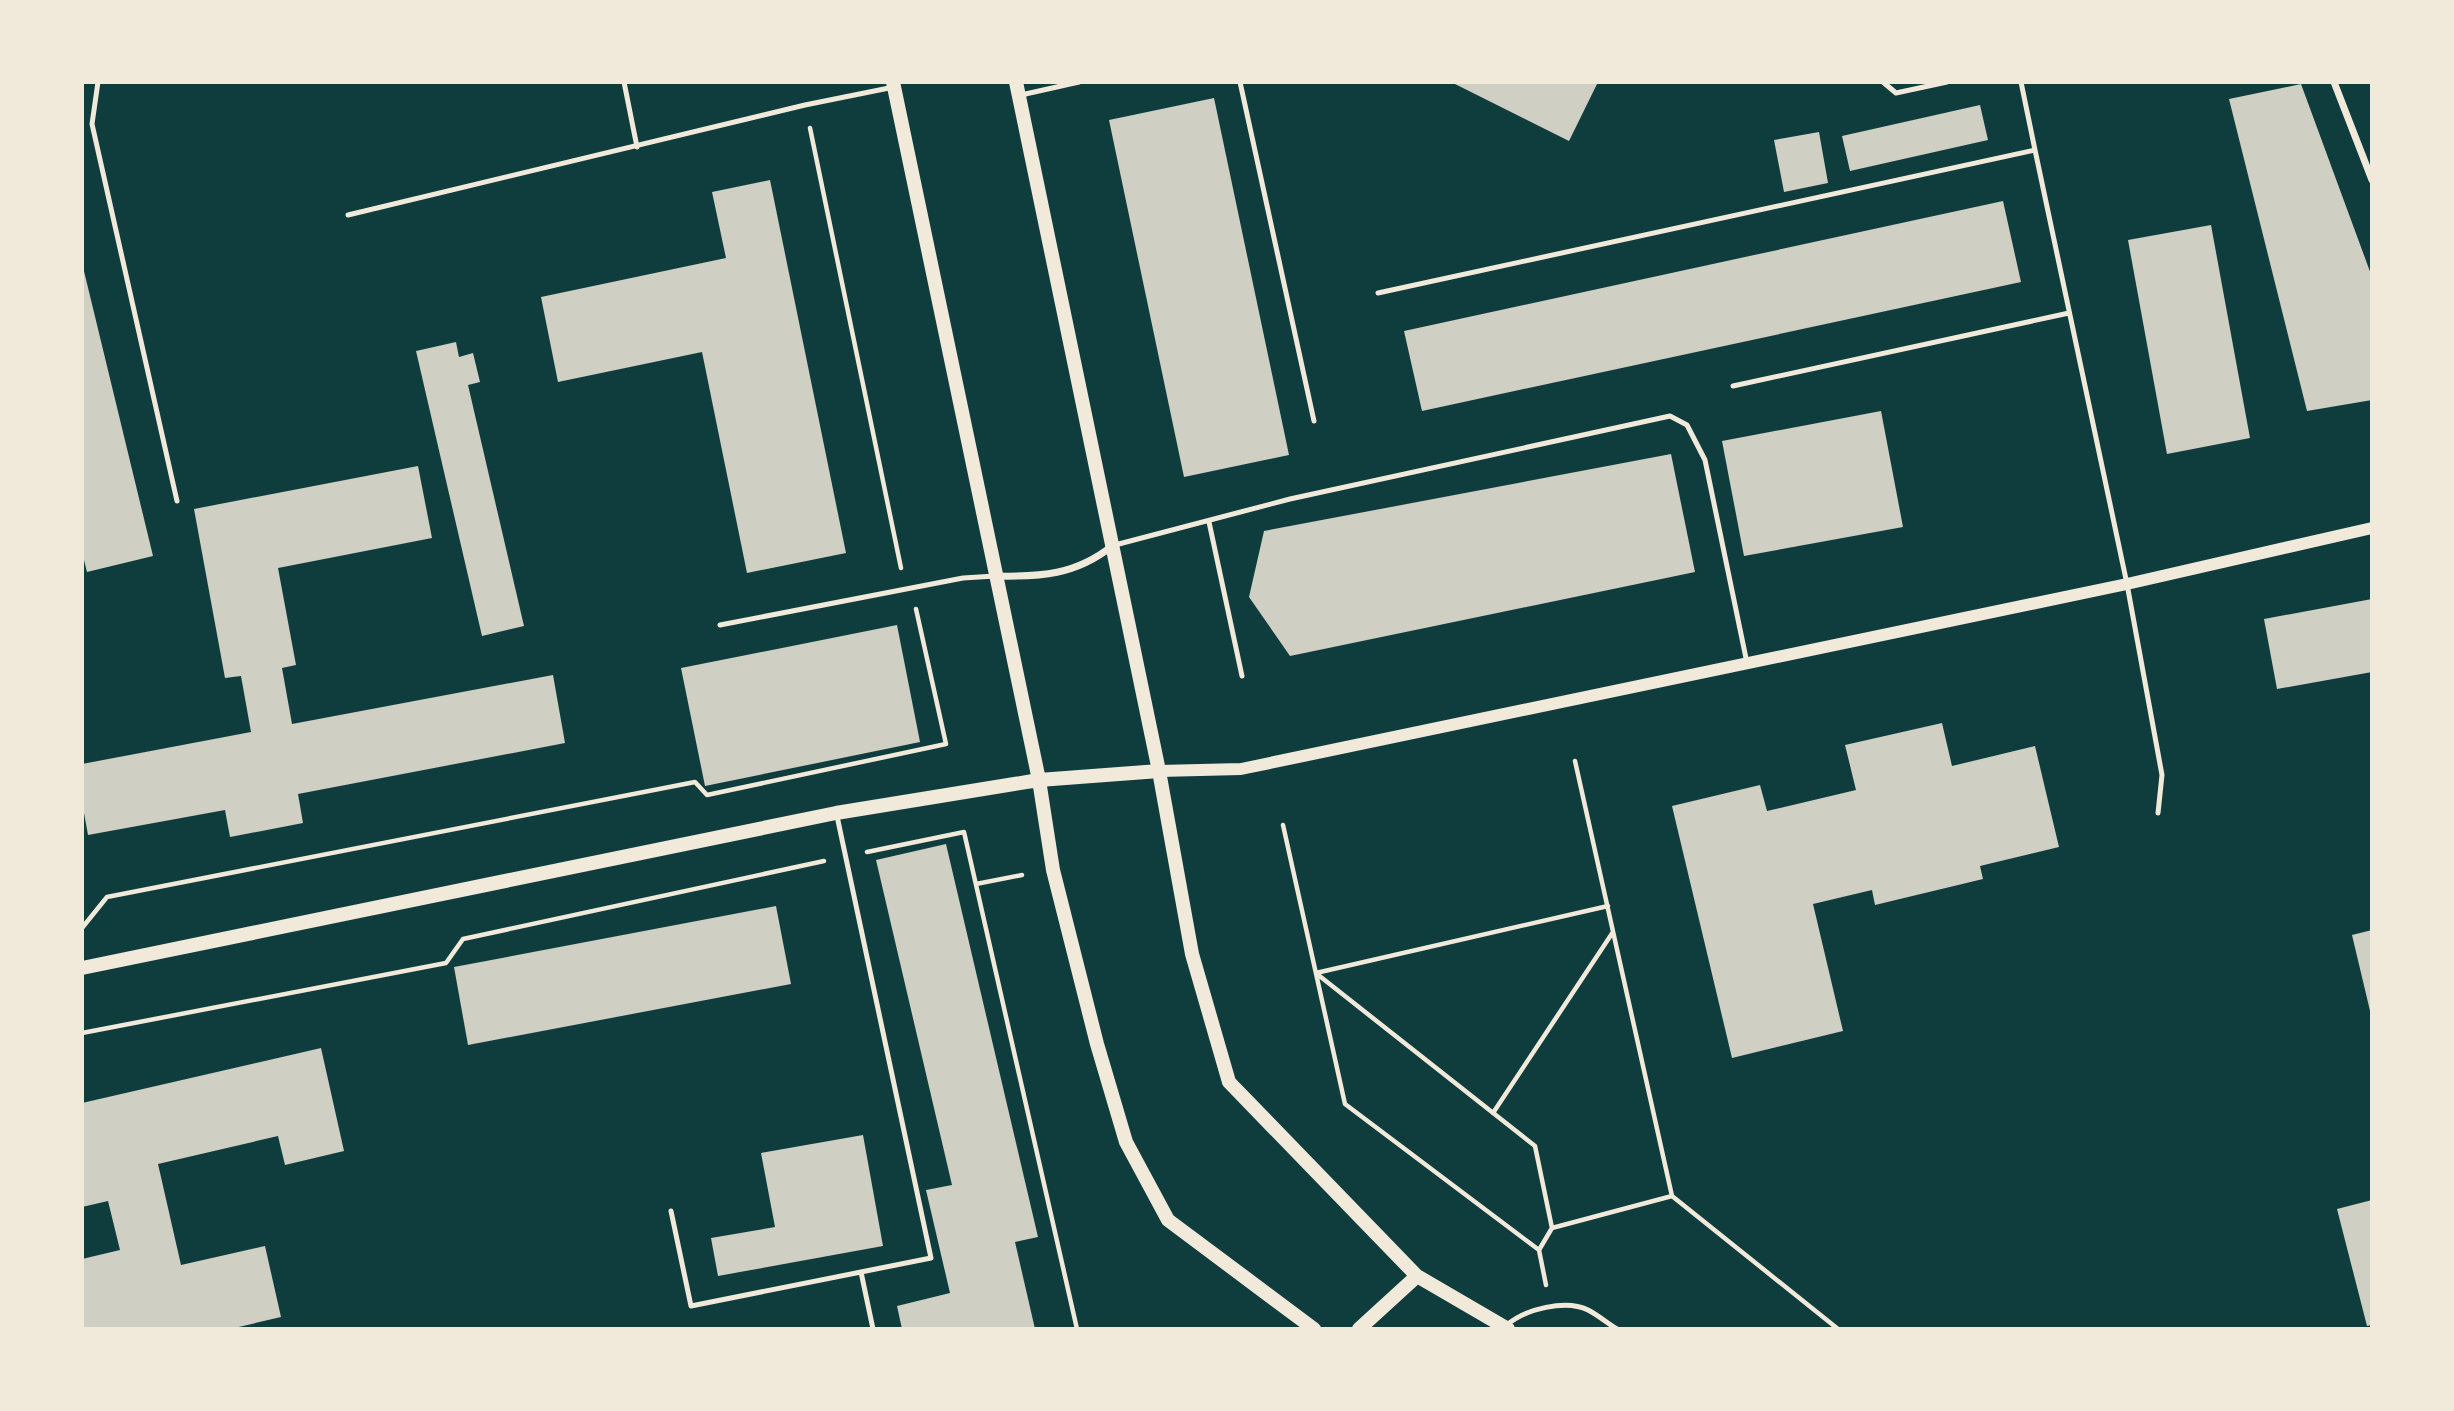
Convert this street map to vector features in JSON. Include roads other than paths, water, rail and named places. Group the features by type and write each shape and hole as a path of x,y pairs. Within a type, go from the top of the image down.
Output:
{"main road":[{"path":"893,85 1038,780 1052,870 1097,1044 1126,1142 1168,1220 1314,1329"},
{"path":"1017,89 1159,771 1192,954 1229,1082 1417,1276 1505,1328"},
{"path":"82,968 836,813 1038,780 1159,771"},
{"path":"1359,1329 1417,1276"}],"street":[{"path":"2334,82 2372,180"},
{"path":"1159,771 1241,769 2127,584 2372,528"},
{"path":"995,576 1050,576 1094,561 1112,546"}],"lane":[{"path":"99,82 92,124 177,501"},
{"path":"624,82 637,148"},
{"path":"1017,89 1079,82"},
{"path":"1240,82 1314,421"},
{"path":"1883,82 1896,93 1947,82"},
{"path":"2021,82 2127,584 2162,775 2158,813"},
{"path":"348,215 893,85"},
{"path":"82,127 92,124"},
{"path":"1378,293 2035,150"},
{"path":"1733,386 2069,313"},
{"path":"1112,546 1290,499 1670,416 1687,425 1705,460 1747,663"},
{"path":"1209,522 1242,676"},
{"path":"720,625 963,578 995,576"},
{"path":"671,1211 691,1306 931,1258 836,813"},
{"path":"861,1272 873,1329"},
{"path":"1505,1328 1513,1319 1551,1306 1585,1308 1616,1329"}]}
